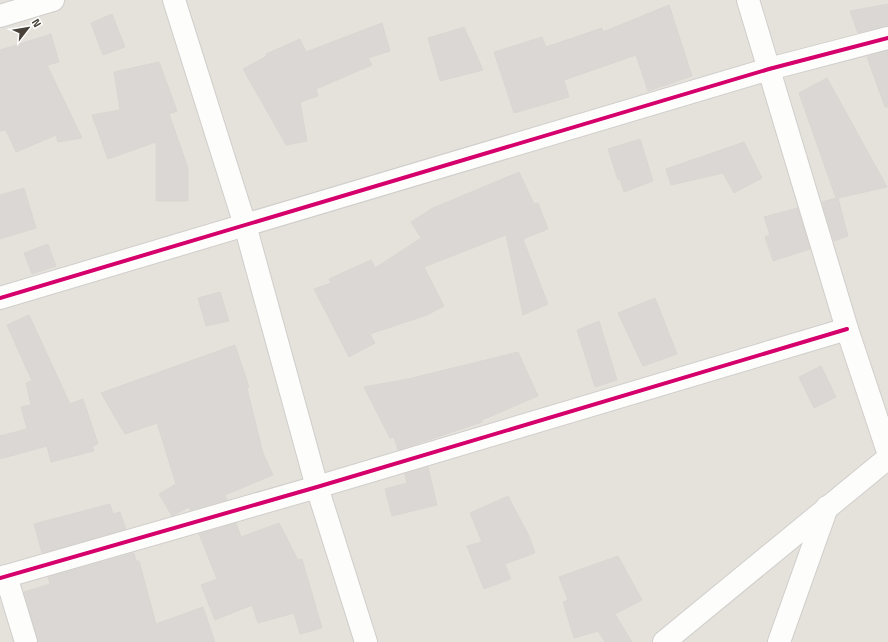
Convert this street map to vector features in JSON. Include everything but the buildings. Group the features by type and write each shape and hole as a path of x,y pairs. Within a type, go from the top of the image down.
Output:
{"street":[{"path":"0,16 53,0"},
{"path":"174,0 245,225 317,487 366,642"},
{"path":"748,0 847,329 888,452"},
{"path":"0,298 769,69 888,38"},
{"path":"26,642 3,577 317,487 847,329"},
{"path":"664,642 827,506 888,458"},
{"path":"779,642 827,506"}],"shaded area":[{"path":"0,0 888,0 888,642 0,642"}],"cycle path":[{"path":"0,298 769,69 888,38"},
{"path":"0,578 317,487 847,329"}]}
